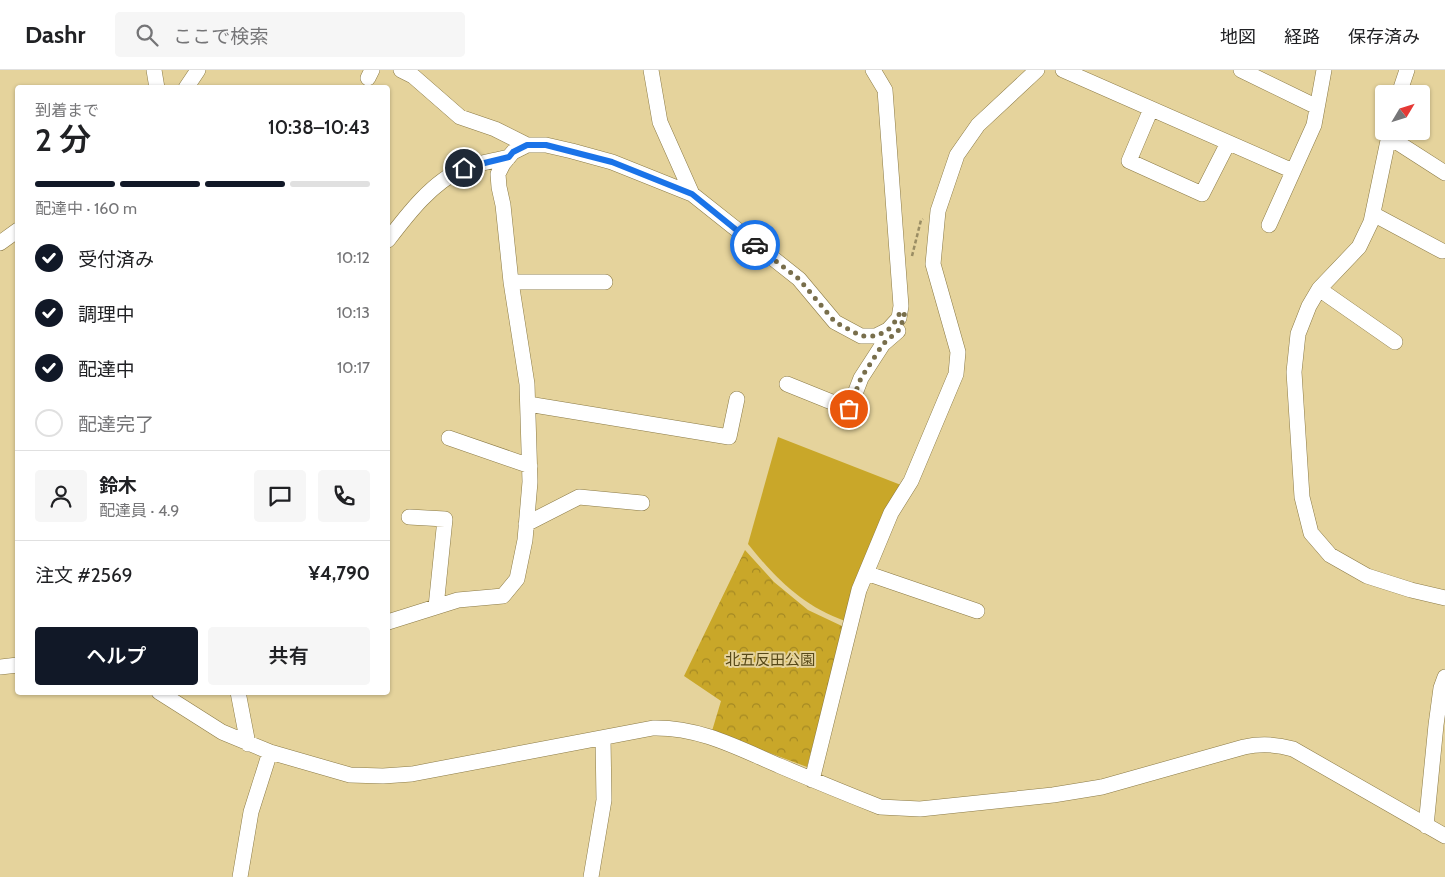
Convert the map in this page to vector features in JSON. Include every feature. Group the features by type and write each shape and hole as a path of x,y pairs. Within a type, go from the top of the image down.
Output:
{"street":[{"path":"188,85 198,70"},
{"path":"401,70 413,76 460,116 495,129 527,145 546,145 612,162 692,194 799,279 835,322 861,336 876,336 888,330 898,318 900,311 885,90 874,70"},
{"path":"651,70 660,122 692,194"},
{"path":"812,780 860,590 866,573 891,513 911,481 956,374 958,352 933,264 938,211 957,155 978,125 1037,70"},
{"path":"1063,70 1293,171"},
{"path":"1241,70 1317,107"},
{"path":"1269,224 1314,125 1324,70"},
{"path":"1402,85 1407,70"},
{"path":"1152,109 1129,161 1202,194 1228,143"},
{"path":"1389,140 1372,222 1359,247 1319,289 1309,306 1298,334 1294,372 1302,497 1311,533 1330,555 1367,576 1411,590 1445,598"},
{"path":"1398,140 1445,173"},
{"path":"390,621 458,600 503,596 517,580 522,556 530,482 528,384 511,282 503,205 498,187 498,174 503,164 513,152 527,145"},
{"path":"390,233 440,181 464,168 509,157"},
{"path":"1373,214 1442,251"},
{"path":"0,243 15,232"},
{"path":"511,282 605,282"},
{"path":"1319,289 1395,342"},
{"path":"787,384 849,409 865,372 883,344 899,330 905,315 900,311"},
{"path":"528,404 729,437 737,399"},
{"path":"449,438 530,466"},
{"path":"526,524 579,497 642,502"},
{"path":"409,517 445,519 436,607"},
{"path":"866,573 977,611"},
{"path":"0,666 15,665"},
{"path":"1426,826 1436,725 1441,688 1445,677"},
{"path":"164,695 222,732 248,744 350,775 383,776 412,774 653,728 672,727 693,731 723,742 880,807 920,810 1053,795 1102,787 1244,747 1258,744 1276,744 1293,749 1445,836"},
{"path":"239,695 248,744"},
{"path":"591,877 604,800 603,738"},
{"path":"240,877 251,812 270,752"}],"path":[{"path":"912,258 921,220 938,211"}],"green space":[{"path":"778,437 901,485 845,621 816,608 791,590 748,544"},
{"name":"北五反田公園","path":"745,550 774,582 808,610 844,627 807,767 712,731 721,701 684,676"}],"way so far":[{"path":"755,245 799,279 835,322 861,336 876,336 888,330 898,318 900,311 905,315 899,330 883,344 861,378 849,409"}],"route":[{"path":"464,168 509,157 513,152 527,145 546,145 572,151 612,162 692,194 755,245"}]}
